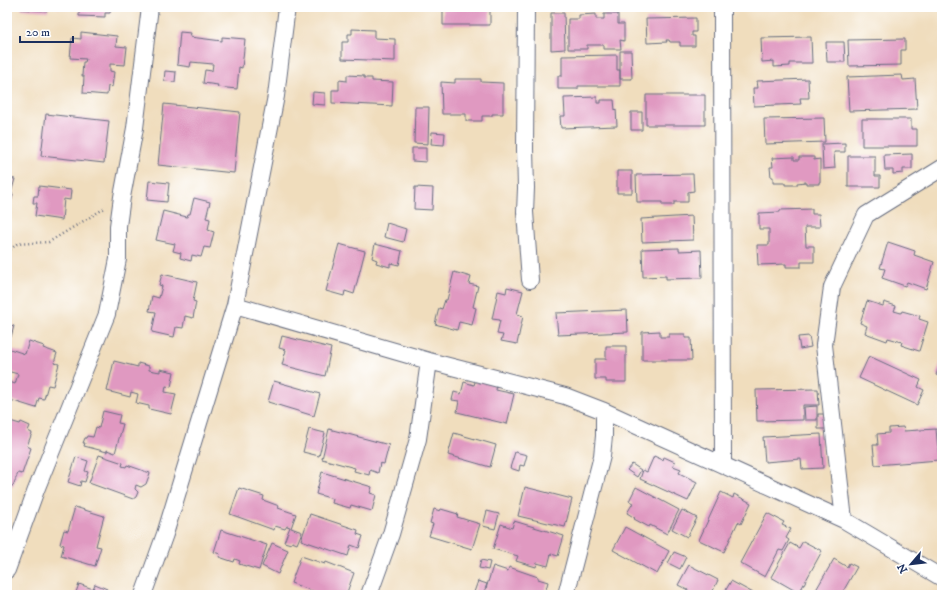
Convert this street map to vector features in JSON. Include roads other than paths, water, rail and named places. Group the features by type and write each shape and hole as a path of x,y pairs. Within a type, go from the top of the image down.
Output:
{"street":[{"path":"7,570 36,490 107,314 118,259 118,226 135,128 150,7"},
{"path":"144,595 165,534 235,305 276,96 287,7"},
{"path":"526,7 525,212 530,280"},
{"path":"722,7 723,465"},
{"path":"844,520 824,346 832,286 866,215 942,168"},
{"path":"235,305 429,361 566,396 604,411 844,520 942,578"},
{"path":"369,595 391,534 418,439 429,361"},
{"path":"566,595 602,456 604,411"}]}
